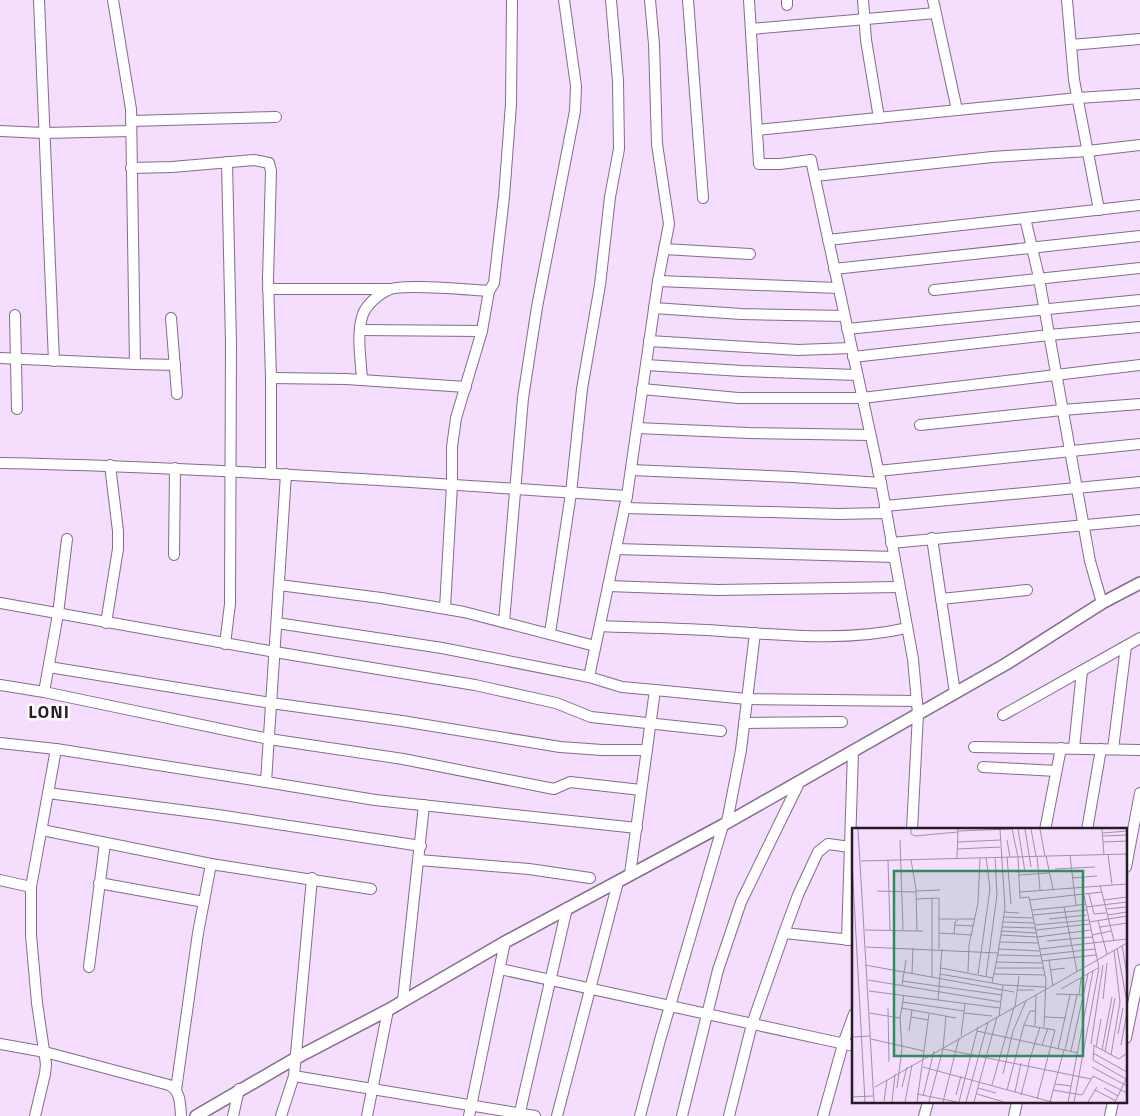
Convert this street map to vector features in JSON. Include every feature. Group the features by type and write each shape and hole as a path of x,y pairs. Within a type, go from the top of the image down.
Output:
{"street":[{"path":"39,0 54,361"},
{"path":"113,0 131,109 135,364"},
{"path":"444,608 452,485 452,447 456,418 482,331 489,291 494,283 504,197 510,104 512,0"},
{"path":"504,622 522,398 537,307 575,112 576,86 564,0"},
{"path":"550,633 571,493 582,389 619,149 618,81 611,0"},
{"path":"589,677 627,496 658,280 669,224 657,144 654,44 650,0"},
{"path":"688,0 703,198"},
{"path":"749,0 759,164 780,164 812,160 881,483 912,659 917,701 918,714 912,828"},
{"path":"863,0 866,40 879,118"},
{"path":"933,0 957,110"},
{"path":"1067,0 1078,98 1099,210"},
{"path":"751,29 936,13"},
{"path":"1071,45 1140,39"},
{"path":"757,130 1078,98 1140,94"},
{"path":"0,131 44,133 276,117"},
{"path":"815,176 1140,145"},
{"path":"131,168 172,167 227,162 262,161 269,163 271,170 268,289 270,474"},
{"path":"225,644 230,604 232,343 227,162"},
{"path":"828,240 1140,205"},
{"path":"1025,218 1039,279 1083,526 1090,561 1102,603"},
{"path":"834,269 1032,246 1140,236"},
{"path":"664,249 750,254"},
{"path":"934,290 1140,268"},
{"path":"658,280 838,288"},
{"path":"268,289 389,289 406,287 489,291"},
{"path":"362,380 360,330 364,312 368,305 389,289"},
{"path":"847,329 1140,300"},
{"path":"654,308 741,314 844,316"},
{"path":"15,315 17,409"},
{"path":"171,318 176,394"},
{"path":"649,341 852,352 1140,327"},
{"path":"360,330 482,331"},
{"path":"0,358 175,365"},
{"path":"646,365 742,372 857,375"},
{"path":"642,390 738,398 862,398 1140,365"},
{"path":"270,378 362,380 466,387"},
{"path":"920,425 1140,404"},
{"path":"637,428 749,433 870,434"},
{"path":"878,471 1140,444"},
{"path":"0,463 175,468 627,496"},
{"path":"106,623 118,540 110,465"},
{"path":"174,555 175,468"},
{"path":"631,470 881,483"},
{"path":"266,782 286,474"},
{"path":"624,508 838,514 1140,482"},
{"path":"891,543 1140,520"},
{"path":"932,538 955,693"},
{"path":"44,692 58,614 67,539"},
{"path":"616,549 894,557"},
{"path":"196,1116 296,1058 388,1010 505,942 800,781 1006,664 1102,603 1140,583"},
{"path":"279,585 444,608 550,633 595,646"},
{"path":"608,586 718,590 899,587"},
{"path":"941,599 1028,590"},
{"path":"0,603 225,644 475,684 556,703 591,717 721,731"},
{"path":"276,623 442,648 589,677 622,687 747,699 917,701"},
{"path":"600,626 847,636 880,634 906,628"},
{"path":"640,1116 670,1006 725,823 744,723 755,633"},
{"path":"1003,715 1140,638"},
{"path":"1113,749 1126,646"},
{"path":"49,666 271,703 420,724 560,747 647,750"},
{"path":"1074,748 1082,671"},
{"path":"0,686 44,692 269,739 403,759 554,789 570,782 641,790"},
{"path":"630,874 655,690"},
{"path":"744,723 842,722"},
{"path":"0,743 56,749 375,800 636,828"},
{"path":"974,747 1140,750"},
{"path":"1045,828 1061,748"},
{"path":"36,1116 46,1074 32,942 31,886 56,749"},
{"path":"1087,828 1101,749"},
{"path":"784,934 851,940 850,847 853,751"},
{"path":"983,767 1056,771"},
{"path":"682,1116 718,970 741,902 800,781"},
{"path":"48,792 218,815 420,846"},
{"path":"1128,856 1140,793"},
{"path":"403,1000 424,805"},
{"path":"42,830 211,864 312,878 371,889"},
{"path":"89,967 104,843"},
{"path":"729,1116 752,1024 798,895 818,852 828,844 850,847"},
{"path":"419,860 529,869 590,878"},
{"path":"181,1116 176,1090 211,864"},
{"path":"281,1116 294,1076 312,878"},
{"path":"0,880 31,886"},
{"path":"557,1116 618,882"},
{"path":"100,883 204,902"},
{"path":"519,1115 567,908"},
{"path":"470,1111 505,942"},
{"path":"500,969 848,1045"},
{"path":"1128,1028 1140,970"},
{"path":"367,1116 388,1010"},
{"path":"823,1116 848,1045 852,1024"},
{"path":"0,1044 45,1052 169,1085 176,1090"},
{"path":"294,1076 373,1089 470,1111 535,1116"},
{"path":"234,1116 239,1090"}],"district":[{"name":"LONI","path":"49,711"}]}
